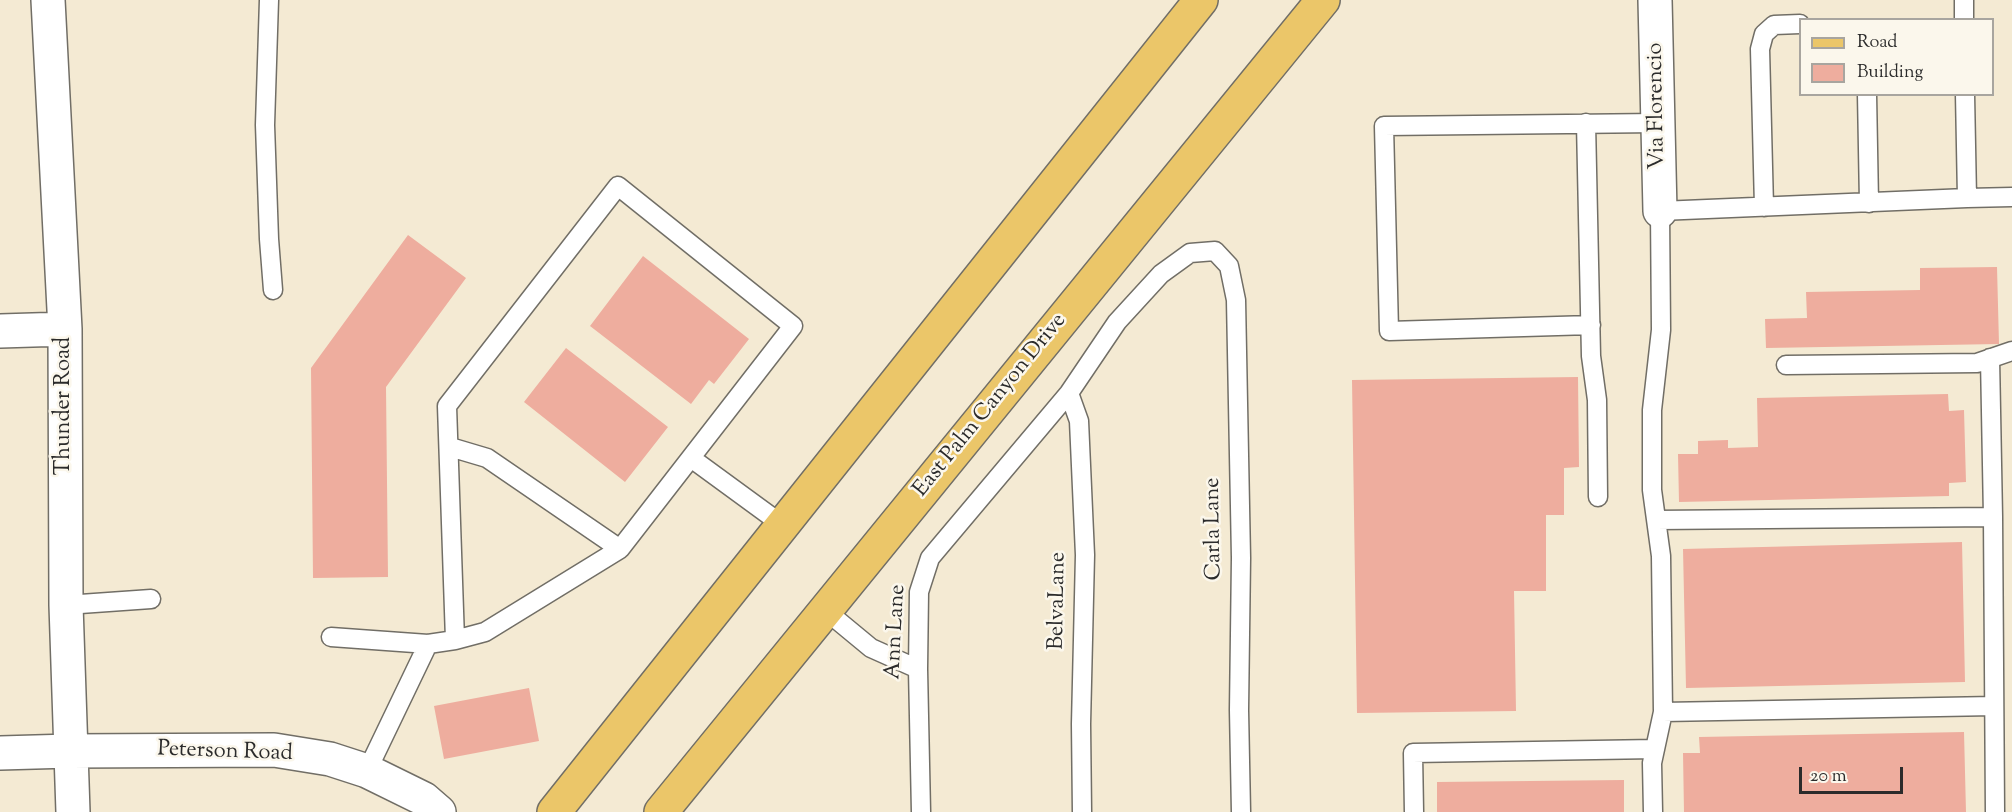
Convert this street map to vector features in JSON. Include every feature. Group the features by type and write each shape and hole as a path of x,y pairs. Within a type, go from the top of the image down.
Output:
{"main road":[{"path":"554,812 1201,0"},
{"name":"East Palm Canyon Drive","path":"661,812 1323,0"}],"street":[{"name":"Thunder Road","path":"48,0 64,329 66,604 73,812"},
{"name":"Via Florencio","path":"1655,0 1660,212"},
{"path":"0,331 64,329"},
{"name":"Peterson Road","path":"0,753 274,750 330,759 367,771 426,808"}],"lane":[{"path":"269,0 264,126 273,290"},
{"path":"1964,0 1964,18"},
{"path":"1764,207 1760,49 1764,34 1774,25 1799,24"},
{"path":"1867,96 1869,202"},
{"path":"1965,96 1966,198"},
{"path":"1586,123 1591,356 1597,400 1598,497"},
{"path":"1592,325 1389,331 1384,126 1658,123"},
{"path":"331,637 428,644 455,640 485,632 620,549 793,326 618,186 447,406 455,640"},
{"path":"1653,812 1652,763 1663,712 1661,556 1652,490 1652,410 1661,330 1660,212 2012,197"},
{"name":"Ann Lane","path":"921,812 919,592 930,558 1069,393 1118,322 1161,274 1190,253 1215,251"},
{"name":"Carla Lane","path":"1215,251 1228,266 1236,300 1241,812"},
{"path":"1786,365 1977,363 2012,351"},
{"path":"1990,358 1995,812"},
{"name":"BelvaLane","path":"1069,393 1079,421 1085,555 1081,724 1082,812"},
{"path":"450,447 487,458 620,549"},
{"path":"691,459 784,526"},
{"path":"1656,520 1993,518"},
{"path":"66,604 151,599"},
{"path":"825,610 871,648 918,669"},
{"path":"367,771 428,644"},
{"path":"1663,712 1994,706"},
{"path":"1414,812 1413,753 1655,749"}],"building":[{"path":"408,235 466,278 386,387 388,577 313,578 311,368"},
{"path":"643,256 749,339 714,384 709,380 691,404 590,326"},
{"path":"1997,267 1999,344 1766,348 1765,319 1807,318 1806,292 1920,290 1920,268"},
{"path":"566,348 668,427 625,482 524,402"},
{"path":"1578,377 1579,467 1564,468 1564,515 1546,515 1546,591 1514,591 1516,711 1357,713 1352,380"},
{"path":"1948,394 1949,411 1964,410 1966,482 1949,483 1949,496 1679,502 1678,454 1698,454 1698,441 1728,440 1728,448 1758,447 1757,398"},
{"path":"1962,542 1965,682 1686,688 1683,549"},
{"path":"529,688 539,741 444,759 434,706"},
{"path":"1964,732 1966,812 1684,812 1683,753 1700,753 1699,737"},
{"path":"1624,780 1624,812 1437,812 1437,782"}]}
